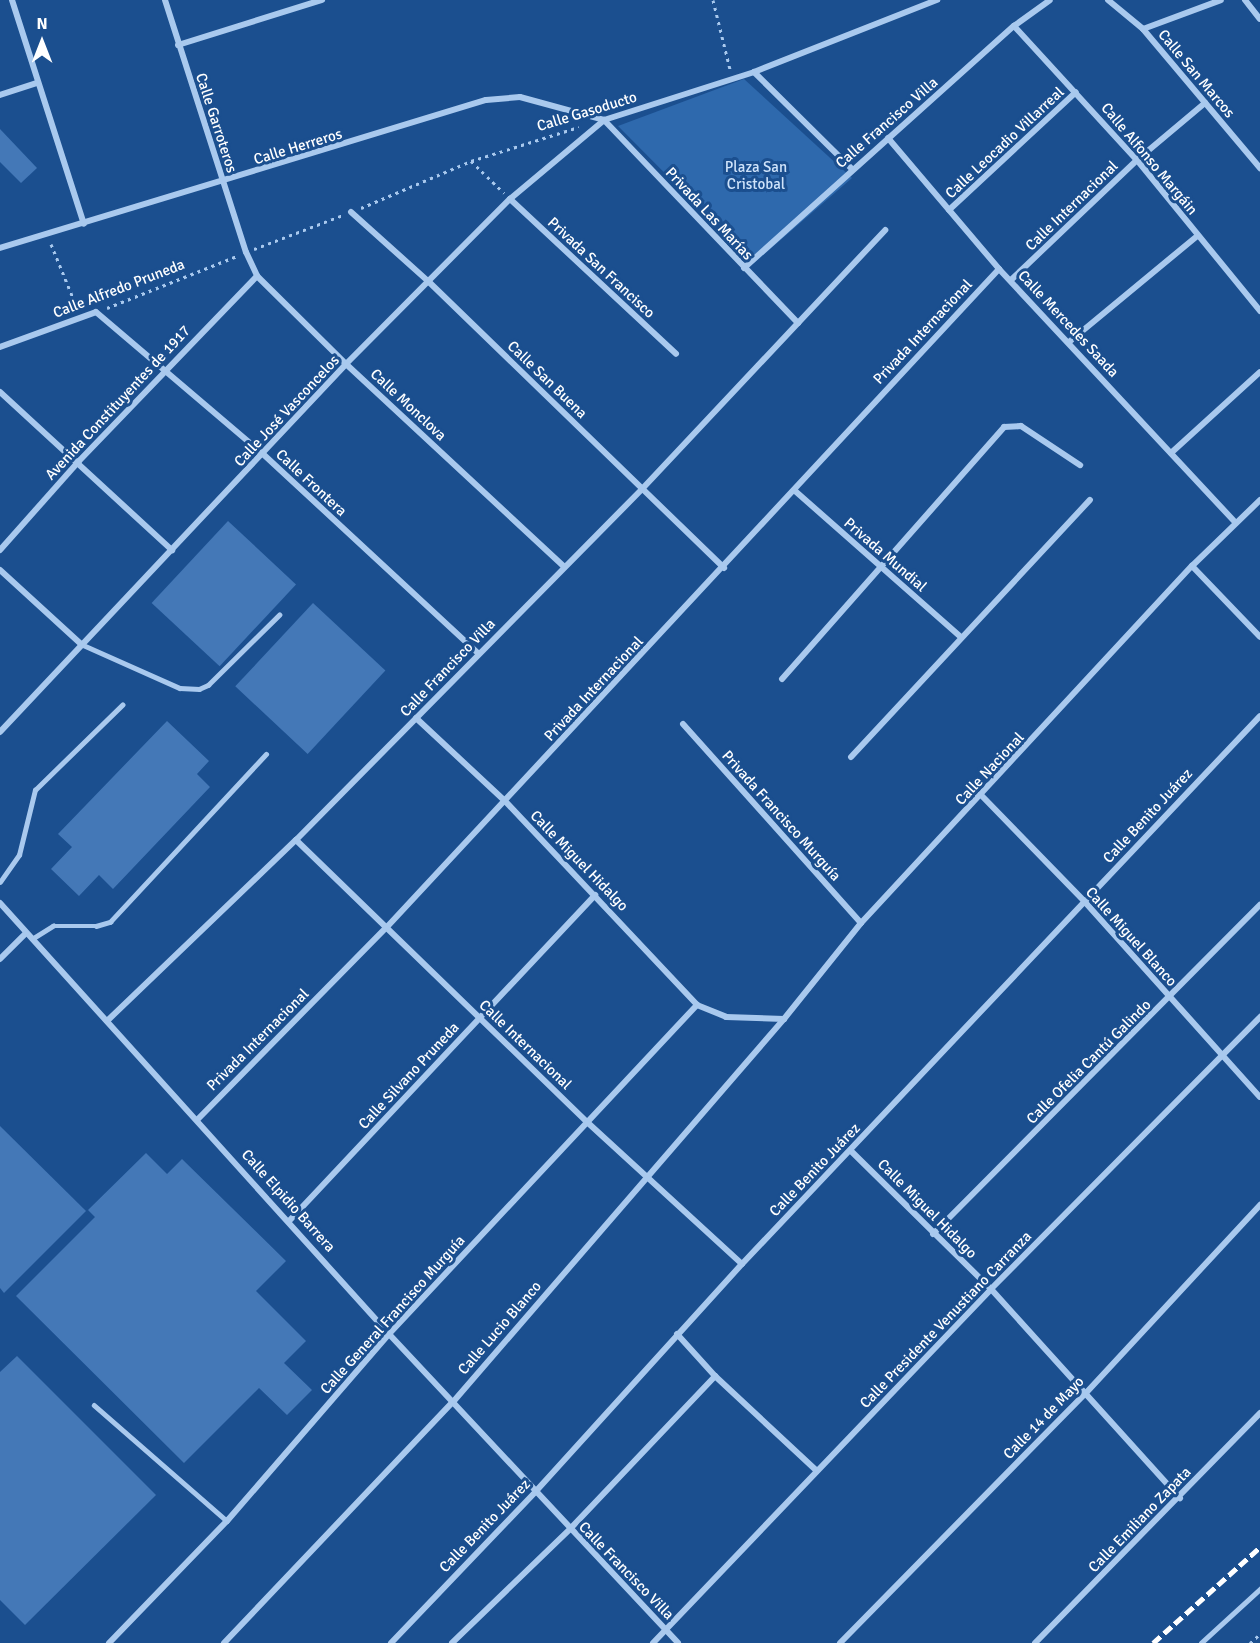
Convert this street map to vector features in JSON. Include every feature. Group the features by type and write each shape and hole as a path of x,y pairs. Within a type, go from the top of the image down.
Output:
{"street":[{"path":"12,0 84,224"},
{"name":"Calle Garroteros","path":"165,0 246,252"},
{"path":"178,45 321,0"},
{"name":"Calle Gasoducto","path":"604,120 754,72 937,0"},
{"name":"Calle Francisco Villa","path":"744,268 1014,26 1050,0"},
{"name":"Calle San Marcos","path":"1108,0 1143,29 1260,168"},
{"path":"1143,29 1221,0"},
{"path":"1245,0 1260,19"},
{"name":"Calle Alfonso Margáin","path":"1014,26 1137,160 1260,311"},
{"path":"754,72 852,169"},
{"path":"0,95 37,83"},
{"name":"Calle Leocadio Villarreal","path":"949,210 1076,93"},
{"name":"Calle Herreros","path":"0,248 504,97 535,100 604,120"},
{"name":"Calle Internacional","path":"1011,280 1137,160 1205,103"},
{"name":"Calle José Vasconcelos","path":"0,732 346,364 510,199 604,120"},
{"name":"Privada Las Marías","path":"604,120 798,323"},
{"name":"Calle Mercedes Saada","path":"888,138 999,269 1070,342 1236,523"},
{"name":"Privada San Francisco","path":"510,199 676,354"},
{"name":"Calle San Buena","path":"351,212 429,282 724,568"},
{"name":"Calle Francisco Villa","path":"107,1022 296,840 563,566 643,488 885,230"},
{"path":"1070,342 1197,236"},
{"name":"Calle Monclova","path":"246,252 257,276 346,364 563,566"},
{"name":"Privada Internacional","path":"198,1119 386,928 724,568 999,269"},
{"name":"Avenida Constituyentes de 1917","path":"0,550 79,461 257,276"},
{"name":"Calle Alfredo Pruneda","path":"0,347 96,312"},
{"name":"Calle Frontera","path":"96,312 166,369 262,454 478,653"},
{"path":"1171,453 1260,372"},
{"path":"0,392 79,461 172,550"},
{"path":"782,679 1008,424 1020,426 1080,465"},
{"name":"Privada Mundial","path":"794,490 961,637"},
{"path":"851,757 1090,500"},
{"name":"Calle Nacional","path":"784,1018 861,923 982,796 1192,566 1260,500"},
{"path":"1192,566 1260,637"},
{"path":"0,570 81,644"},
{"name":"Calle Benito Juárez","path":"391,1643 537,1490 741,1264 851,1151 1260,716"},
{"name":"Calle Miguel Hidalgo","path":"416,718 505,801 697,1005 726,1017 784,1018"},
{"name":"Privada Francisco Murguía","path":"683,724 861,923"},
{"name":"Calle Miguel Blanco","path":"982,796 1084,901 1170,999 1260,1096"},
{"name":"Calle Internacional","path":"296,840 587,1122 741,1264"},
{"name":"Calle Silvano Pruneda","path":"290,1220 595,895"},
{"name":"Calle Elpidio Barrera","path":"0,903 290,1220 389,1334 537,1490 557,1515"},
{"name":"Calle Ofelia Cantú Galindo","path":"933,1234 1170,999 1260,905"},
{"path":"0,959 26,933"},
{"name":"Calle General Francisco Murguía","path":"110,1643 227,1521 389,1334 697,1005"},
{"name":"Calle Presidente Venustiano Carranza","path":"653,1643 991,1289 1260,1017"},
{"name":"Calle Lucio Blanco","path":"224,1643 453,1402 784,1018"},
{"name":"Calle Miguel Hidalgo","path":"851,1151 991,1289 1180,1498"},
{"name":"Calle 14 de Mayo","path":"840,1643 1085,1394 1260,1205"},
{"path":"677,1334 715,1376 817,1471"},
{"path":"452,1643 570,1529 715,1376"},
{"name":"Calle Emiliano Zapata","path":"1035,1643 1180,1498 1260,1413"},
{"name":"Calle Francisco Villa","path":"557,1515 678,1643"}],"lane":[{"path":"81,644 180,688 199,689 208,685 279,615"},
{"path":"0,882 19,855 35,790 122,705"},
{"path":"32,939 53,926 96,926 110,922 266,754"},
{"path":"94,1405 227,1521"},
{"path":"1201,1643 1260,1589"}],"path":[{"path":"713,0 732,79"},
{"name":"Calle Gasoducto","path":"246,252 351,212 471,161 582,127"},
{"path":"471,161 510,199"},
{"path":"47,234 81,317"},
{"name":"Calle Alfredo Pruneda","path":"96,312 246,252"},
{"path":"1250,1643 1260,1634"}],"green space":[{"name":"Plaza San Cristobal","path":"744,79 852,178 754,263 618,126"}],"building":[{"path":"0,129 37,168 21,183 0,162"},
{"path":"228,521 296,584 220,666 152,603"},
{"path":"313,603 385,671 308,754 235,686"},
{"path":"167,721 209,761 197,774 210,787 113,889 99,875 79,896 51,869 72,847 58,834"},
{"path":"0,1126 86,1211 4,1293 0,1288"},
{"path":"146,1153 167,1174 182,1159 286,1261 256,1291 306,1341 284,1363 312,1390 287,1415 259,1388 184,1463 16,1296 95,1217 88,1210"},
{"path":"17,1356 156,1495 25,1625 0,1600 0,1372"}],"railway":[{"path":"1153,1643 1260,1547"}]}
